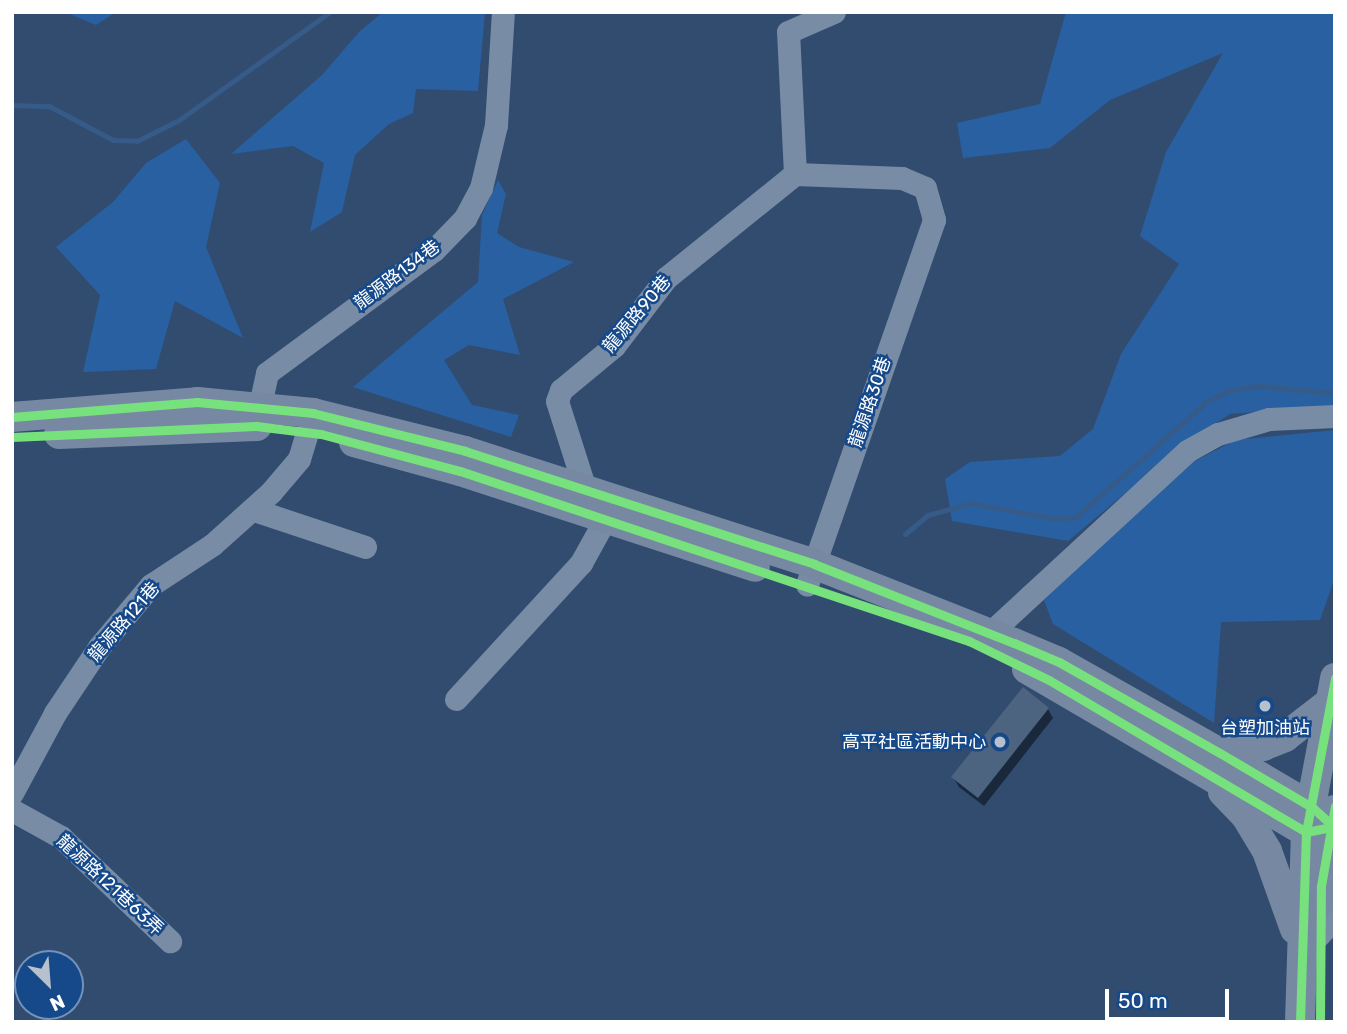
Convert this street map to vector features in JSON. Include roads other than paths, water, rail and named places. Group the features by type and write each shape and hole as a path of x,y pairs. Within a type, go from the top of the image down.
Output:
{"main road":[{"path":"12,417 197,402 256,417 399,432 585,489 612,508"},
{"path":"12,438 256,417"},
{"path":"311,422 460,471 612,508 990,633 1059,662 1213,764 1317,932 1320,1022"},
{"path":"810,574 1009,659 1324,820"},
{"path":"1213,764 1285,737 1332,691"},
{"path":"1300,1022 1317,932 1332,691"}],"street":[{"name":"龍源路134巷","path":"256,417 267,373 434,250 465,218 481,188 496,125 503,12"},
{"path":"795,174 788,32 834,12"},
{"name":"龍源路30巷","path":"795,174 902,178 925,188 934,220 810,574"},
{"name":"龍源路90巷","path":"585,489 557,401 561,390 614,346 666,278 795,174"},
{"path":"990,633 1186,451 1218,434 1269,419 1335,416"},
{"name":"龍源路121巷","path":"12,793 55,713 99,647 151,584 212,545 254,510 299,459 311,422"},
{"path":"456,699 581,563 612,508"},
{"path":"254,510 365,547"},
{"name":"龍源路121巷63弄","path":"12,810 61,837 170,941"}],"waterway":[{"path":"12,105 49,106 113,140 137,141 179,120 330,12"},
{"path":"905,534 928,515 970,503 1056,519 1076,517 1207,401 1230,390 1257,386 1335,393"}],"place":[{"name":"台塑加油站","path":"1265,706"},
{"name":"高平社區活動中心","path":"1000,742"}]}
